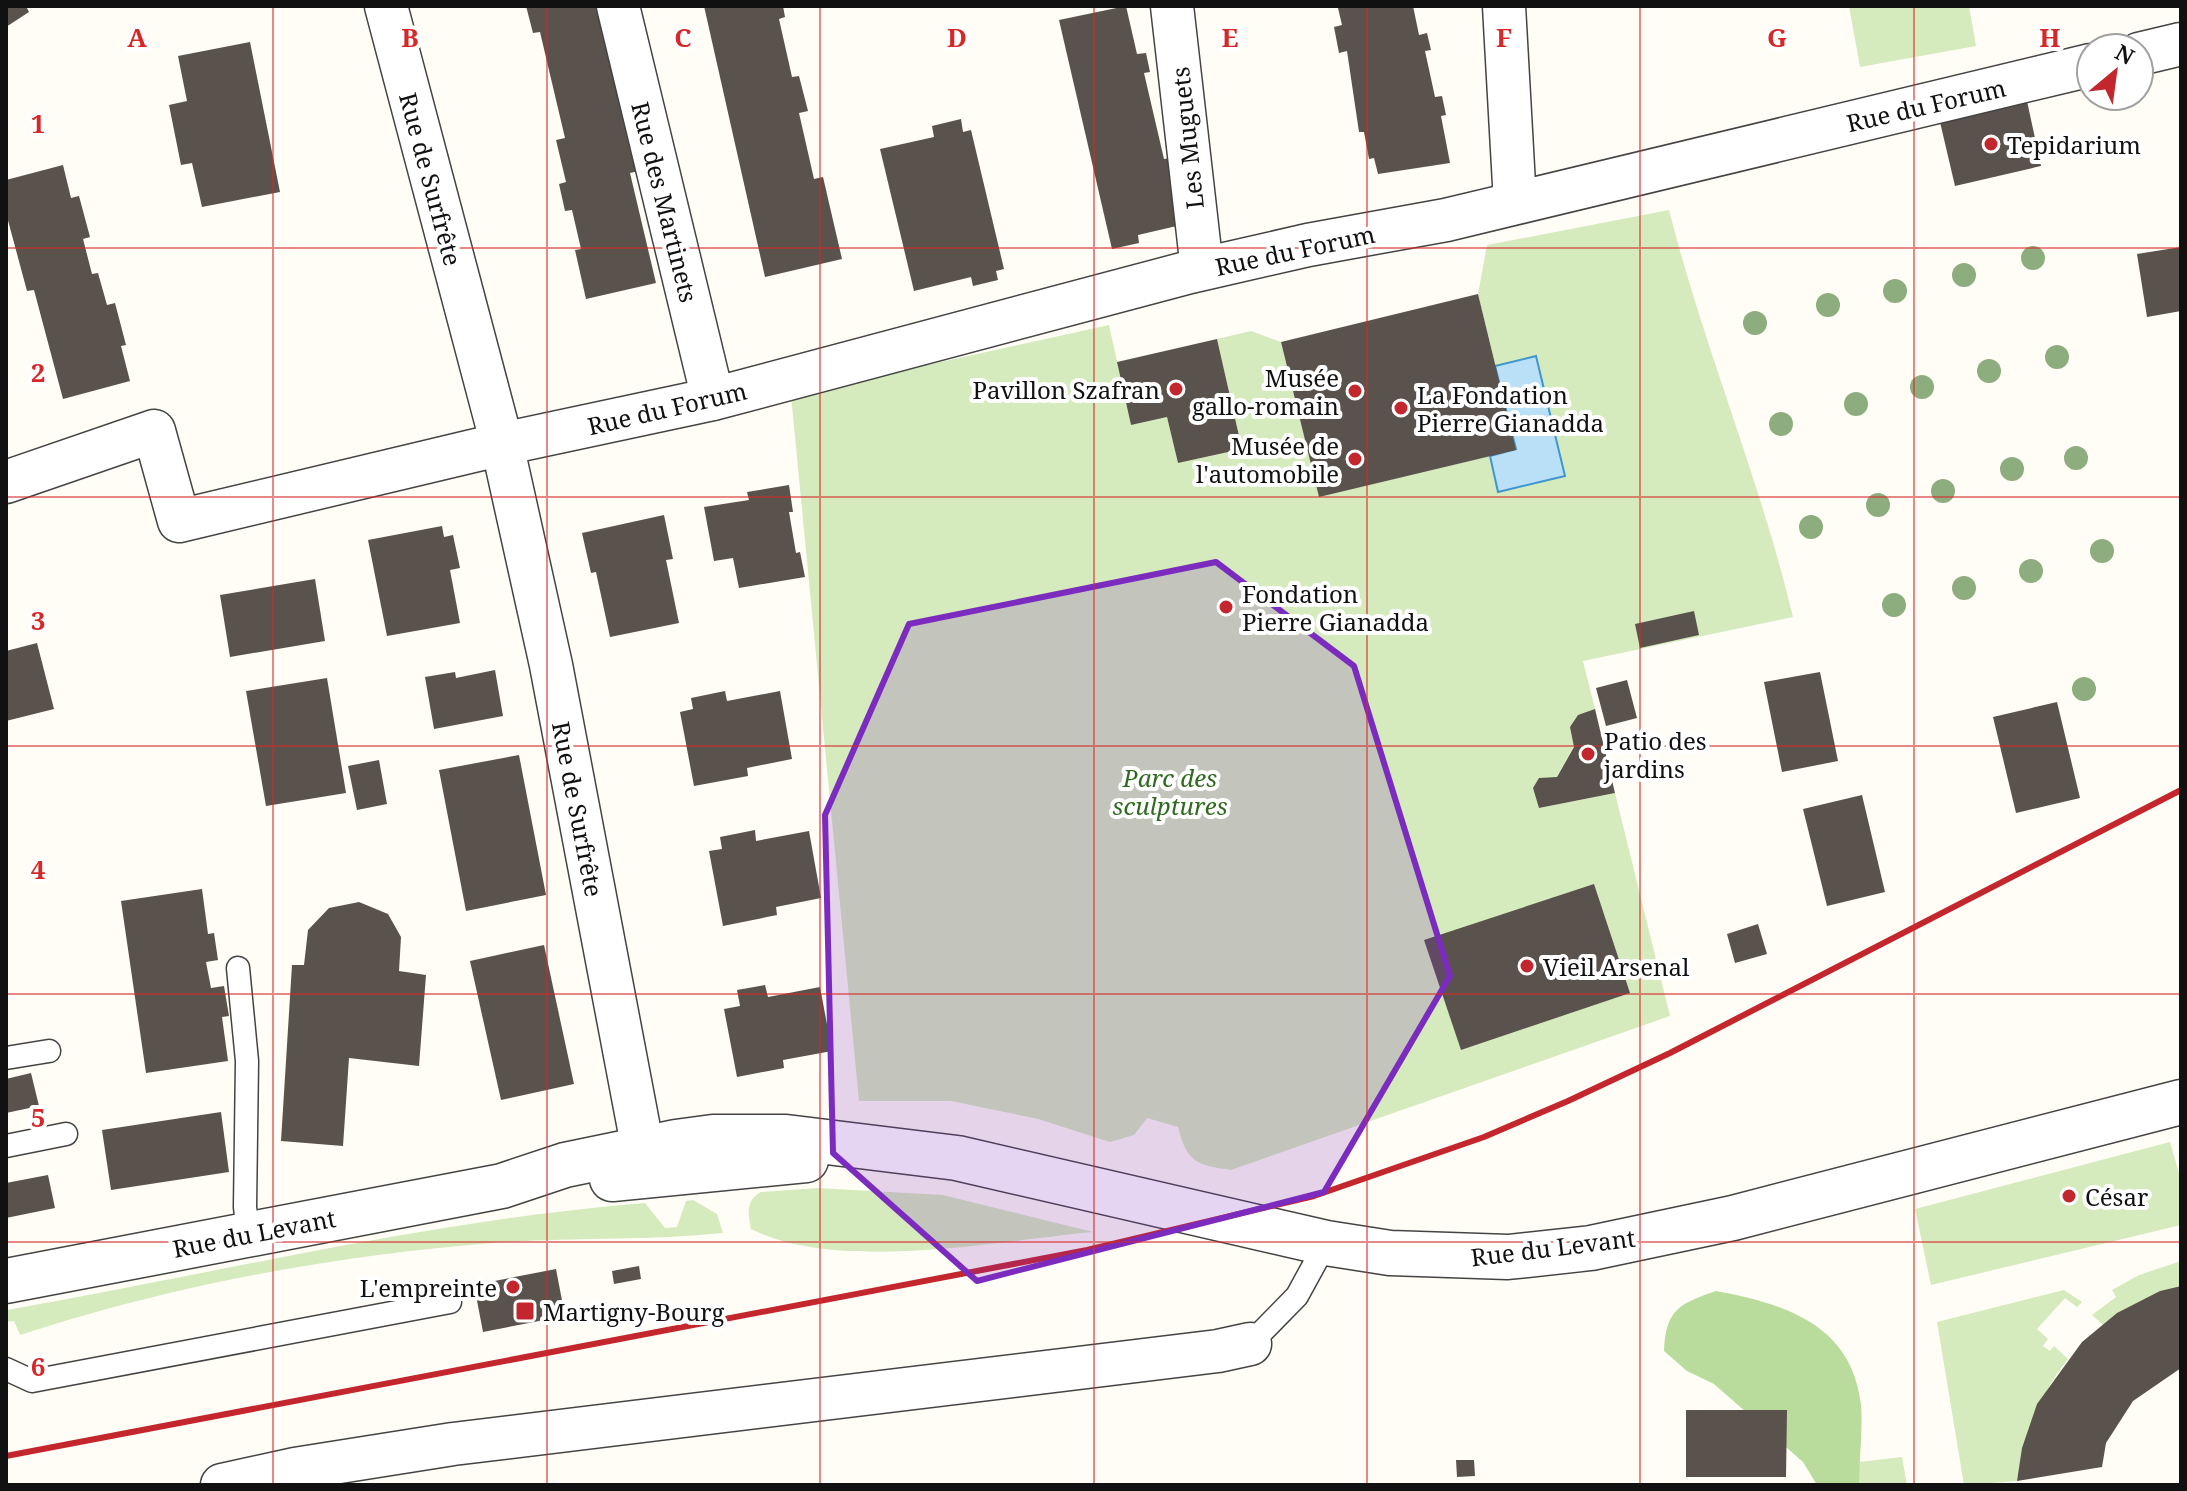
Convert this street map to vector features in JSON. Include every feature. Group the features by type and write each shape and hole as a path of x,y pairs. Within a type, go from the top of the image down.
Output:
{"street":[{"name":"Rue de Surfrête","path":"386,6 502,444 551,665 646,1162"},
{"name":"Rue des Martinets","path":"618,6 713,399"},
{"name":"Les Muguets","path":"1172,6 1202,269"},
{"path":"1504,6 1515,203"},
{"path":"2155,50 2181,44"},
{"name":"Rue du Forum","path":"502,444 713,399 1202,269 1515,203 2075,69"},
{"path":"6,482 154,431 179,521 502,444"},
{"name":"Rue du Levant","path":"6,1281 248,1233 646,1162 871,1150 957,1158 1326,1243 1460,1258 1591,1248 1733,1218 2181,1102"},
{"path":"222,1485 295,1469 453,1444 1218,1351 1250,1344"}],"lane":[{"path":"238,968 247,1061 248,1233"},
{"path":"6,1058 49,1051"},
{"path":"6,1146 66,1134"},
{"path":"1250,1344 1297,1296 1326,1243"},
{"path":"6,1369 32,1381 450,1302"}],"highlighted area":[{"path":"1216,562 1354,666 1450,976 1324,1192 977,1281 833,1153 825,815 909,624"}],"green space":[{"path":"1849,6 1969,6 1976,46 1860,67"},
{"name":"Parc des sculptures","path":"1669,210 1698,312 1765,515 1793,617 1583,661 1595,709 1539,808 1615,793 1670,1016 1231,1170 1195,1160 1185,1148 1178,1127 1147,1118 1134,1135 1110,1142 1038,1119 951,1101 859,1101 791,395 1109,325 1131,425 1167,417 1178,463 1242,449 1217,339 1251,331 1281,342 1319,496 1516,450 1478,294 1487,245"},
{"path":"2170,1142 2181,1180 2181,1225 1931,1285 1915,1209"},
{"path":"818,1188 943,1195 1093,1232 965,1247 871,1252 786,1242 751,1229 750,1203 761,1192"},
{"path":"693,1200 717,1214 723,1233 492,1243 372,1256 194,1287 20,1335 14,1321 6,1322 7,1310 325,1249 485,1222 645,1203 665,1228 677,1227 686,1201"},
{"path":"2181,1261 2181,1286 2160,1291 2103,1325 2092,1315 2116,1297 2112,1290 2139,1275"},
{"path":"2064,1290 2082,1302 2077,1307 2065,1298 2037,1329 2048,1339 2043,1346 2050,1351 2054,1346 2068,1359 2048,1387 2034,1417 2017,1481 1964,1485 1937,1322"},
{"path":"1716,1291 1790,1312 1830,1337 1844,1355 1855,1378 1861,1405 1859,1485 1817,1485 1803,1462 1714,1384 1687,1371 1664,1351 1668,1326 1677,1310"},
{"path":"1902,1457 1907,1485 1859,1485 1859,1462"}],"water":[{"path":"1536,356 1565,476 1498,492 1490,456 1516,449 1495,366"}],"building":[{"path":"6,6 26,6 29,12 6,27"},
{"path":"526,6 600,6 639,171 630,173 656,283 586,299 575,250 581,249 572,210 565,211 559,184 566,182 556,140 565,138 540,32 533,33"},
{"path":"704,6 783,6 785,17 779,19 792,77 799,76 808,111 799,113 814,179 823,177 842,259 765,277"},
{"path":"1126,6 1137,54 1146,53 1150,72 1144,73 1164,159 1170,158 1174,174 1169,176 1181,225 1138,235 1139,243 1112,249 1059,20"},
{"path":"1413,6 1419,35 1427,33 1431,50 1425,51 1435,97 1442,96 1446,115 1441,116 1450,163 1378,174 1374,158 1369,159 1364,132 1359,132 1347,51 1339,53 1334,27 1342,25 1338,8"},
{"path":"250,42 280,192 202,207 192,163 181,165 169,105 187,101 178,56"},
{"name":"Tepidarium","path":"2027,101 2041,166 1955,186 1940,122"},
{"path":"961,119 963,132 971,130 1004,269 996,271 998,280 973,286 971,277 914,291 880,149 934,137 932,126"},
{"path":"63,165 71,198 79,196 90,237 83,239 92,274 98,273 107,305 115,303 126,345 121,346 130,381 63,399 34,290 27,291 6,213 6,180"},
{"path":"2181,247 2181,311 2147,317 2137,254"},
{"name":"La Fondation Pierre Gianadda","path":"1478,294 1516,450 1319,497 1281,342"},
{"name":"Pavillon Szafran","path":"1217,339 1242,449 1178,463 1167,417 1131,425 1117,362"},
{"path":"789,485 793,512 789,512 796,553 800,552 805,577 739,588 733,558 714,561 704,507 749,500 747,492"},
{"path":"664,515 673,559 666,560 679,623 610,637 596,572 591,573 582,533"},
{"path":"442,526 444,537 453,535 460,568 450,570 460,623 387,636 368,540"},
{"path":"315,579 325,641 230,657 220,595"},
{"path":"1694,611 1699,635 1640,648 1635,624"},
{"path":"37,643 54,709 6,721 6,651"},
{"path":"495,670 503,716 434,729 425,677 455,672 456,678"},
{"path":"1820,672 1838,761 1782,772 1764,682"},
{"path":"327,678 346,793 266,806 246,691"},
{"path":"1627,680 1637,718 1606,726 1596,688"},
{"path":"725,691 727,701 780,691 792,759 747,768 748,776 694,786 680,712 693,709 691,698"},
{"path":"2057,702 2080,798 2016,813 1993,717"},
{"name":"Patio des jardins","path":"1595,709 1615,793 1539,808 1533,788 1539,778 1557,777 1574,747 1570,727 1578,715"},
{"path":"519,755 546,895 466,911 439,770"},
{"path":"379,760 387,804 357,810 348,766"},
{"path":"1862,795 1885,892 1827,906 1803,809"},
{"path":"755,830 756,841 809,831 821,898 776,907 777,915 723,926 709,851 722,849 720,837"},
{"name":"Vieil Arsenal","path":"1594,884 1630,993 1461,1050 1424,940"},
{"path":"202,889 208,934 214,933 218,960 206,962 211,988 224,986 229,1016 222,1017 228,1061 146,1073 121,901"},
{"path":"359,902 388,914 401,937 399,971 426,975 419,1066 349,1058 343,1146 281,1141 292,965 304,965 308,930 329,908"},
{"path":"1758,924 1767,954 1735,963 1727,934"},
{"path":"544,945 574,1084 501,1100 470,961"},
{"path":"765,985 768,997 820,987 832,1051 783,1060 784,1068 737,1077 724,1009 740,1006 737,990"},
{"path":"31,1073 39,1106 6,1113 6,1079"},
{"path":"221,1112 229,1172 111,1190 102,1130"},
{"path":"48,1175 55,1208 6,1218 6,1183"},
{"path":"639,1266 641,1279 614,1284 612,1271"},
{"path":"556,1269 565,1316 483,1332 474,1285"},
{"path":"2181,1286 2181,1368 2133,1401 2106,1443 2102,1467 2017,1481 2022,1448 2037,1404 2082,1342 2117,1313 2160,1291"},
{"path":"1686,1410 1787,1410 1786,1477 1686,1477"},
{"path":"1456,1460 1474,1460 1475,1476 1457,1477"}],"railway":[{"path":"6,1456 1087,1250 1314,1196 1484,1137 1568,1101 1670,1053 2181,790"}],"place":[{"name":"Tepidarium","path":"1991,144"},
{"name":"Pavillon Szafran","path":"1176,389"},
{"name":"Musée gallo-romain","path":"1355,391"},
{"name":"La Fondation Pierre Gianadda","path":"1401,408"},
{"name":"Musée de l'automobile","path":"1355,459"},
{"name":"Fondation Pierre Gianadda","path":"1226,607"},
{"name":"Patio des jardins","path":"1588,754"},
{"name":"Vieil Arsenal","path":"1527,966"},
{"name":"César","path":"2069,1196"},
{"name":"L'empreinte","path":"513,1287"},
{"name":"Martigny-Bourg","path":"525,1311"}]}
